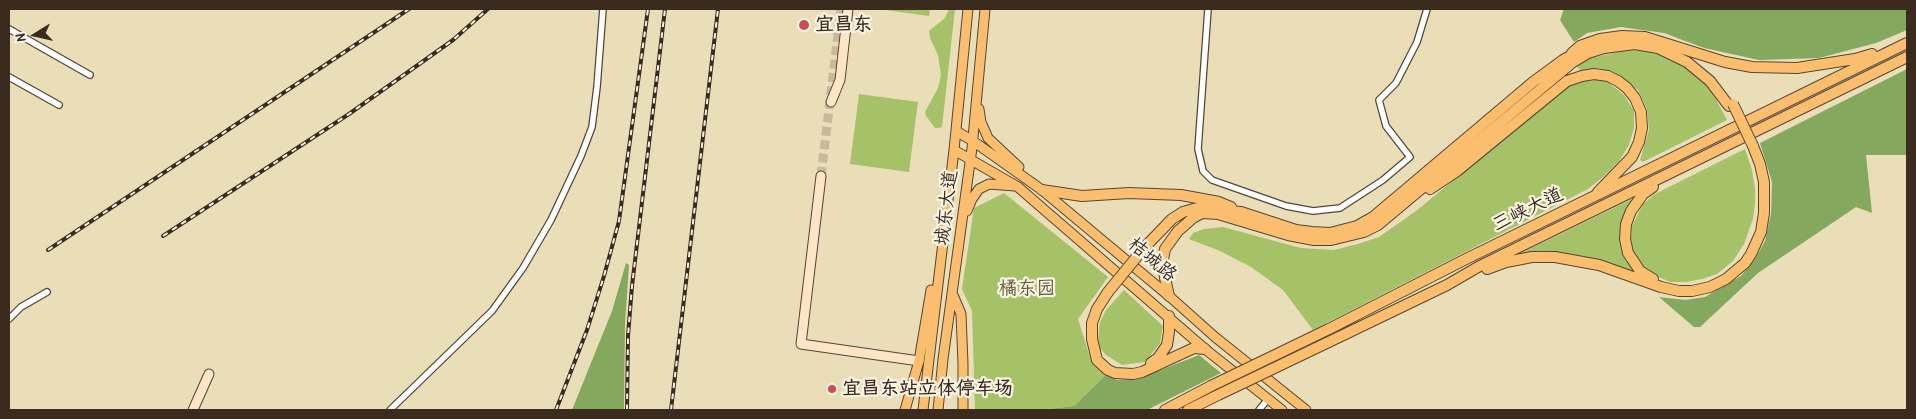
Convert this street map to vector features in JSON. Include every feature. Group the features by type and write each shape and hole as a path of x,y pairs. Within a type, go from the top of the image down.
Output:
{"highway":[{"path":"1042,190 1082,196 1129,193 1181,195 1219,202 1241,212 1296,230 1330,233 1357,226 1373,217 1533,82 1580,46 1600,39 1622,36 1645,37 1725,62 1752,67 1797,68 1855,59 1897,47"},
{"path":"1447,285 1506,262 1532,257 1547,257 1599,265 1661,287 1678,291 1692,291 1710,287 1731,276 1745,263 1751,254 1761,232 1764,213 1764,182 1760,164 1717,81 1698,64 1677,51 1644,40 1601,42 1589,46 1564,60"},
{"name":"三峡大道","path":"1164,410 1466,259 1907,43"},
{"path":"1378,225 1573,62 1588,53 1604,48 1636,44 1658,48 1686,62 1710,81 1731,105"},
{"name":"三峡大道","path":"1188,410 1447,285 1478,267 1907,57"},
{"path":"1145,250 1176,221 1192,213 1218,214 1288,235 1314,240 1349,237 1378,225 1457,171 1567,81 1594,74 1608,76 1627,88 1635,98 1641,112 1642,128 1639,142 1632,157 1617,174 1588,200"},
{"path":"1670,174 1644,194 1631,211 1626,224 1625,240 1628,253 1640,271 1658,282 1684,286 1717,278 1731,269 1741,259 1755,230 1759,215 1759,189 1751,147"},
{"path":"1205,348 1194,348 1142,372 1133,374 1115,373 1108,370 1098,360 1092,339 1092,323 1097,309 1109,293 1172,219 1189,210 1203,207 1241,212"},
{"path":"1169,296 1163,260 1166,249 1178,231 1202,213"},
{"path":"1109,293 1096,325 1095,337 1101,358 1106,364 1114,368 1135,369 1158,358 1167,345 1169,316"}],"main road":[{"name":"城东大道","path":"923,410 954,150 968,9"},
{"name":"城东大道","path":"938,410 973,141 985,9"},
{"path":"977,98 981,122 988,138 1042,190"},
{"name":"桔城路","path":"956,131 1042,190 1306,410"},
{"name":"桔城路","path":"954,150 1018,187 1205,348 1282,410"},
{"path":"962,223 972,199 979,189 988,184 1018,187"},
{"path":"906,410 919,361 948,191"},
{"path":"953,295 961,314 963,410"}],"street":[{"path":"390,410 492,311 523,268 551,220 581,156 592,127 597,87 602,9"},
{"path":"831,102 840,80 848,9"},
{"path":"1208,9 1198,149 1203,171 1212,180 1286,206 1313,211 1340,208 1383,180 1410,156 1386,126 1379,100 1396,84 1417,42 1427,9"},
{"path":"9,29 90,75"},
{"path":"9,77 59,105"},
{"path":"821,176 801,344 919,361"},
{"path":"9,319 21,307 46,292"},
{"path":"193,410 209,374"},
{"path":"1259,410 1268,399"}],"green space":[{"path":"878,9 930,9 929,16"},
{"path":"949,9 955,9 942,127 935,128 925,112 938,88 941,75 938,55 930,38 929,31 945,18"},
{"path":"1564,9 1907,9 1907,30 1876,43 1819,58 1759,60 1704,48 1664,33 1621,27 1587,33 1574,42 1560,20"},
{"path":"1632,49 1656,52 1684,66 1709,86 1727,120 1643,162 1640,160 1649,130 1647,109 1638,90 1614,72 1598,68 1581,71 1577,67 1590,58"},
{"path":"1907,69 1907,155 1866,155 1872,213 1856,207 1758,273 1700,327 1694,327 1659,297 1685,300 1705,297 1741,276 1755,259 1765,241 1771,214 1772,182 1760,143"},
{"path":"1591,78 1608,82 1624,95 1634,111 1634,128 1629,145 1619,161 1602,178 1588,189 1313,330 1283,290 1251,267 1220,251 1189,239 1193,233 1204,229 1223,227 1301,248 1334,250 1379,237 1416,211 1574,81"},
{"path":"859,94 918,102 909,172 850,164"},
{"path":"1745,149 1752,170 1755,203 1753,219 1744,244 1733,261 1717,274 1686,282 1670,282 1648,272 1639,263 1633,251 1631,238 1632,226 1643,204 1655,194"},
{"name":"橘东园","path":"1004,193 1108,277 1078,319 1090,357 1106,375 1074,406 1040,410 975,410 972,311 962,289 974,208"},
{"path":"1632,199 1634,202 1622,228 1639,276 1607,263 1511,258"},
{"path":"626,263 629,265 625,325 624,410 572,410 612,311"},
{"path":"1124,290 1163,326 1160,343 1145,362 1122,365 1106,355 1099,347 1098,340 1100,322 1106,310"},
{"path":"1199,355 1221,373 1147,410 1040,410 1074,406 1106,375 1117,380 1132,379 1148,375"}],"tunnel":[{"path":"821,176 841,9"}],"railway":[{"path":"48,250 409,9"},
{"path":"163,236 349,114 453,40 488,9"},
{"path":"556,410 587,330 619,221 648,9"},
{"path":"627,410 628,336 632,286 665,9"},
{"path":"671,410 718,9"}],"place":[{"name":"宜昌东","path":"804,25"},
{"name":"宜昌东站立体停车场","path":"832,389"}]}
